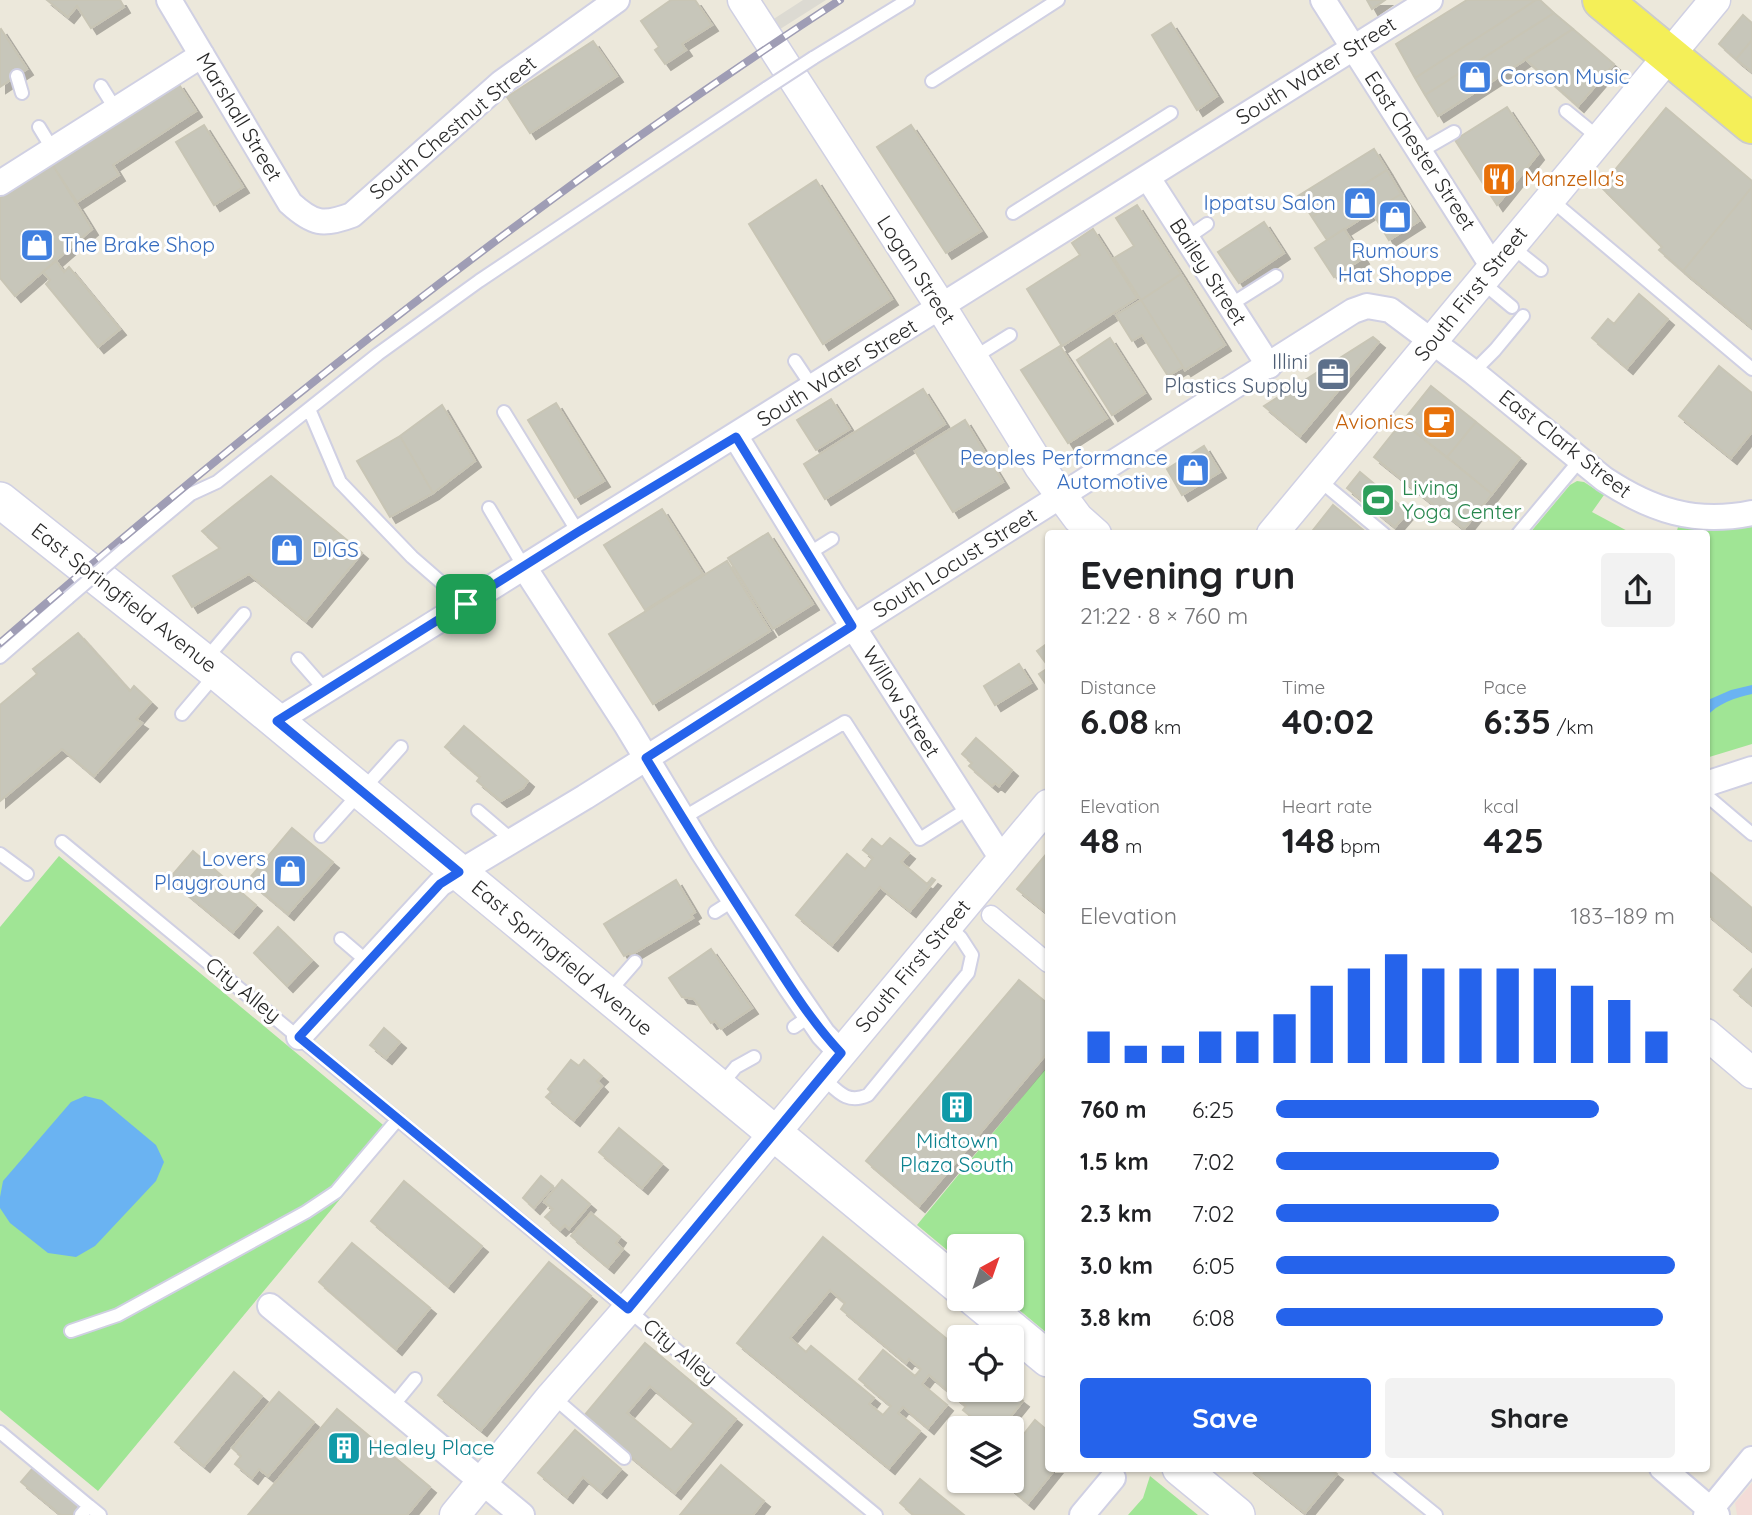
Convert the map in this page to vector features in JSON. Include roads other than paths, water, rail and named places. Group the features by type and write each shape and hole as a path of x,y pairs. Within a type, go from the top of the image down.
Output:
{"main road":[{"path":"1602,0 1752,124"},
{"name":"East Springfield Avenue","path":"0,500 277,721 947,1276"},
{"path":"990,1311 1045,1357"},
{"path":"1185,1472 1237,1515"}],"street":[{"name":"Marshall Street","path":"169,0 290,203 303,215 321,223"},
{"name":"South Chestnut Street","path":"321,223 352,215 501,83 617,0"},
{"name":"Logan Street","path":"743,0 1062,497 1078,519 1091,530"},
{"name":"East Chester Street","path":"1323,0 1495,265"},
{"name":"South Water Street","path":"277,721 578,532 736,437 1430,0"},
{"name":"South First Street","path":"1275,530 1715,0"},
{"path":"0,183 202,55"},
{"name":"Bailey Street","path":"1148,178 1269,366"},
{"name":"South Locust Street","path":"299,1037 440,884 646,758 1353,312 1367,306 1390,310 1433,341"},
{"name":"East Clark Street","path":"1433,341 1604,479 1628,495 1672,513 1699,517 1752,513"},
{"name":"Willow Street","path":"736,437 852,626 1002,859"},
{"path":"524,567 683,818 725,906 802,1021 841,1053"},
{"path":"1710,783 1752,769"},
{"name":"South First Street","path":"455,1515 1045,809"},
{"path":"991,915 1045,960"},
{"path":"1710,1037 1752,1073"},
{"path":"270,1306 522,1515"},
{"path":"1666,1472 1711,1513 1752,1459"},
{"path":"1082,1515 1113,1478"}],"lane":[{"path":"0,657 191,494 217,482 378,354 479,281 726,113 908,0"},
{"path":"932,81 1058,0"},
{"path":"17,76 22,93"},
{"path":"101,86 116,110"},
{"path":"1566,111 1599,138"},
{"path":"1013,213 1171,113"},
{"path":"39,127 53,150"},
{"path":"1421,151 1454,132"},
{"path":"1549,198 1752,369"},
{"path":"1187,238 1208,224"},
{"path":"1512,307 1495,265 1541,270"},
{"path":"1230,305 1276,276"},
{"path":"1473,372 1523,316"},
{"path":"973,358 1010,335"},
{"path":"795,361 813,388"},
{"path":"309,409 340,482 412,557 466,604"},
{"path":"504,412 578,532"},
{"path":"1521,530 1580,460"},
{"path":"1318,480 1379,530"},
{"path":"489,508 524,567"},
{"path":"808,554 832,539"},
{"path":"182,714 244,614"},
{"path":"298,659 326,691"},
{"path":"683,818 845,722 920,839 969,808"},
{"path":"321,836 401,747"},
{"path":"1710,799 1752,834"},
{"path":"478,811 513,841"},
{"name":"City Alley","path":"62,842 876,1515"},
{"path":"0,853 26,874"},
{"path":"821,1076 846,1098 857,1100 868,1095 968,972 972,955 948,925"},
{"path":"341,939 369,963"},
{"path":"606,995 635,962"},
{"path":"718,1088 736,1067 754,1057"},
{"path":"71,1331 118,1315 337,1192 398,1119"},
{"path":"392,1407 415,1379"},
{"path":"552,1396 624,1458"},
{"path":"0,1432 85,1511 100,1515"},
{"path":"1383,1472 1436,1515"}],"water":[{"path":"1752,685 1752,694 1733,699 1710,713 1710,699"},
{"path":"85,1096 102,1100 156,1145 164,1162 156,1181 95,1246 76,1257 48,1253 10,1223 0,1208 3,1181 71,1102"}],"railway":[{"path":"0,643 202,472 409,307 621,149 840,0"}],"place":[{"name":"Corson Music","path":"1475,77"},
{"name":"Manzella's","path":"1499,179"},
{"name":"Ippatsu Salon","path":"1360,203"},
{"name":"Rumours Hat Shoppe","path":"1395,217"},
{"name":"The Brake Shop","path":"37,245"},
{"name":"Illini Plastics Supply","path":"1333,374"},
{"name":"Avionics","path":"1439,422"},
{"name":"Peoples Performance Automotive","path":"1193,470"},
{"name":"Living Yoga Center","path":"1378,500"},
{"name":"DIGS","path":"287,550"},
{"name":"Lovers Playground","path":"290,871"},
{"name":"Midtown Plaza South","path":"957,1107"},
{"name":"Healey Place","path":"344,1448"}]}
